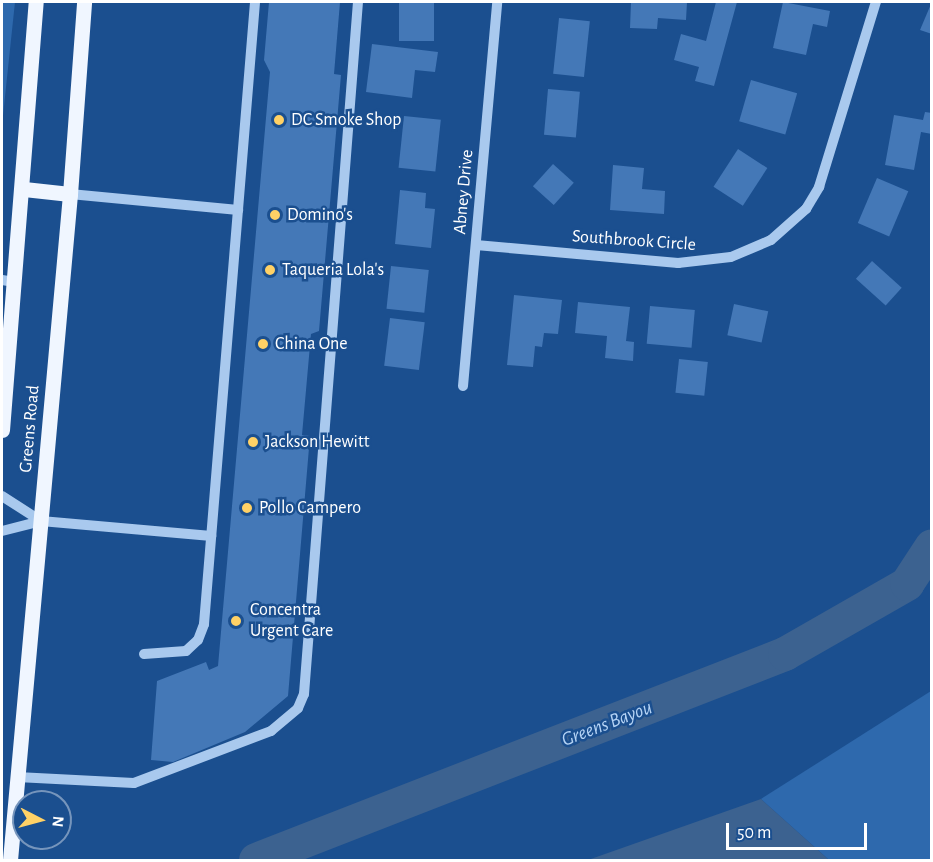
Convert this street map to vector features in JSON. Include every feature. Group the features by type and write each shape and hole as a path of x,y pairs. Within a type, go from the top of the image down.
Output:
{"main road":[{"name":"Greens Road","path":"2,430 8,281 24,189 36,2"},
{"name":"Greens Road","path":"10,861 70,194 84,2"},
{"path":"24,189 70,194"}],"street":[{"path":"144,654 186,651 198,640 204,624 255,2"},
{"path":"17,777 134,783 271,731 298,708 305,682 358,2"},
{"name":"Abney Drive","path":"463,386 497,2"},
{"name":"Southbrook Circle","path":"476,245 704,262 739,255 771,240 806,209 819,186 876,2"},
{"path":"70,194 238,210"},
{"path":"2,496 41,521"},
{"path":"2,531 41,521 211,536"}],"shaded area":[{"path":"2,2 15,2 2,125"},
{"path":"931,691 931,860 829,860 761,799"},
{"path":"761,799 829,860 588,860"}],"building":[{"path":"269,2 340,2 334,74 341,75 319,331 311,334 302,435 310,436 288,696 245,732 173,762 151,760 157,681 206,662 209,670 218,666 270,72 264,60"},
{"path":"399,2 434,2 434,41 399,41"},
{"path":"631,2 687,2 686,20 658,18 657,29 630,28"},
{"path":"716,2 737,2 714,86 695,81 699,67 674,60 681,34 706,41"},
{"path":"783,2 830,11 827,27 813,24 806,55 773,48"},
{"path":"932,4 932,34 920,30"},
{"path":"559,18 590,21 584,77 553,74"},
{"path":"372,44 438,52 435,72 415,70 412,98 366,92"},
{"path":"751,80 797,93 785,135 739,121"},
{"path":"548,89 580,92 576,138 544,135"},
{"path":"925,112 932,113 932,134 921,132 914,170 885,165 894,115 923,120"},
{"path":"404,116 441,120 435,172 399,168"},
{"path":"738,149 767,168 743,206 713,187"},
{"path":"553,164 574,183 554,205 533,186"},
{"path":"613,165 644,168 642,189 665,191 664,214 610,210"},
{"path":"877,178 908,191 889,236 858,223"},
{"path":"400,190 426,193 425,208 435,209 431,248 395,244"},
{"path":"872,261 902,288 886,306 856,279"},
{"path":"391,266 429,270 424,313 387,309"},
{"path":"514,295 562,300 558,334 544,333 542,347 535,346 533,367 507,365"},
{"path":"578,302 630,307 626,341 634,342 633,361 605,358 607,336 575,333"},
{"path":"734,304 768,311 762,343 727,335"},
{"path":"650,306 695,310 692,348 647,344"},
{"path":"390,318 425,322 419,370 384,366"},
{"path":"679,359 708,362 704,396 675,393"}],"waterway":[{"name":"Greens Bayou","path":"256,860 785,654 907,584 932,546"}],"place":[{"name":"DC Smoke Shop","path":"279,120"},
{"name":"Domino's","path":"275,215"},
{"name":"Taqueria Lola's","path":"270,270"},
{"name":"China One","path":"263,344"},
{"name":"Jackson Hewitt","path":"253,442"},
{"name":"Pollo Campero","path":"247,508"},
{"name":"Concentra Urgent Care","path":"236,621"}]}
